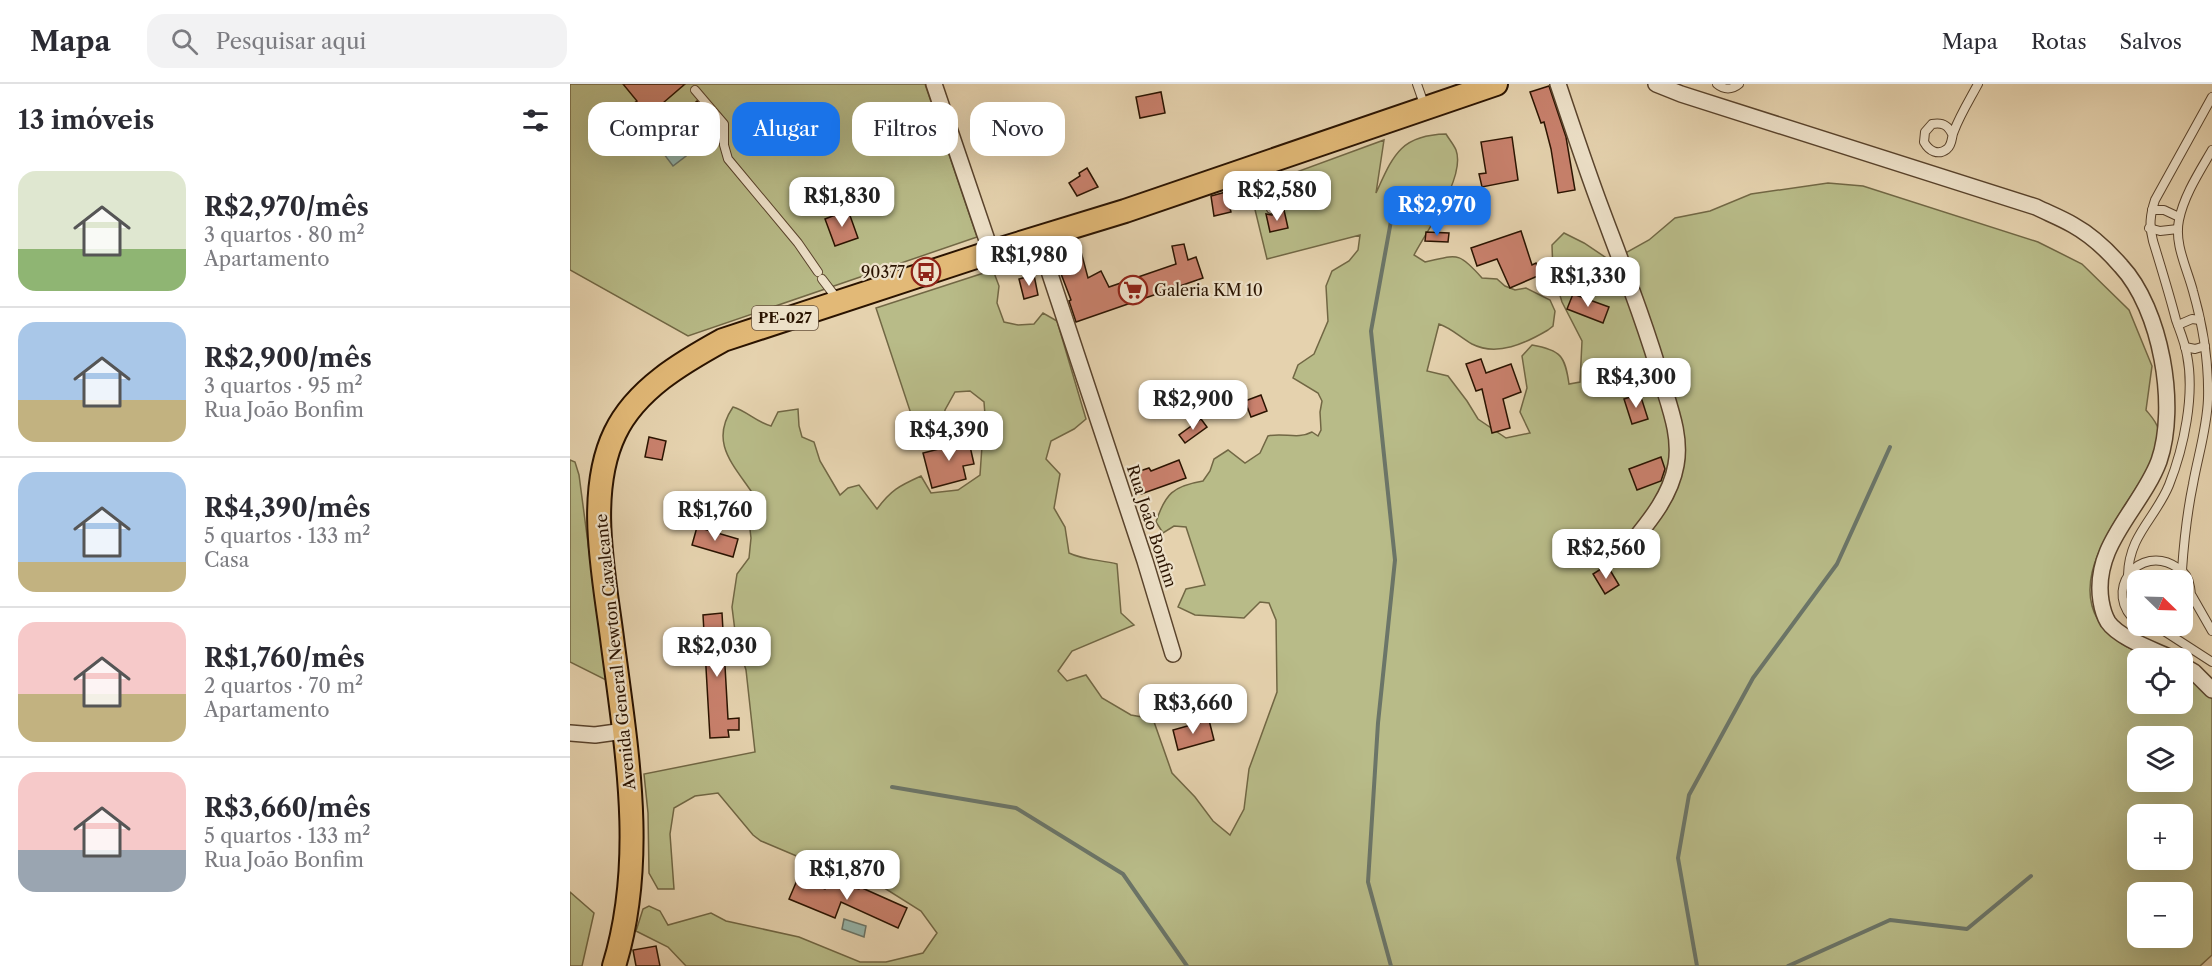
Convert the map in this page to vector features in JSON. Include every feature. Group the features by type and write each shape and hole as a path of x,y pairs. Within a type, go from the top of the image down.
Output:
{"main road":[{"name":"Avenida General Newton Cavalcante","path":"614,966 625,923 633,849 630,786 607,602 600,516 601,477 606,455 616,431 625,416 652,386 696,355 723,340 838,301 1125,211 1496,84"}],"street":[{"path":"934,84 991,252"},
{"path":"1558,84 1598,200 1638,304 1677,439 1676,467 1670,486 1651,519 1626,550"},
{"path":"1656,84 1681,94 2036,207 2074,225 2123,267 2140,292 2163,358 2167,398 2166,426 2159,459 2148,486 2108,548 2101,572 2100,590 2102,605 2109,623 2124,635 2151,648"},
{"name":"Rua João Bonfim","path":"1038,238 1145,561 1173,654"},
{"path":"2193,672 2212,690"},
{"path":"570,734 595,735 624,731"}],"lane":[{"path":"1417,84 1426,108"},
{"path":"1717,84 1730,89 1739,84"},
{"path":"1952,134 1978,84"},
{"path":"695,90 724,124 724,145 728,159 798,243 838,301"},
{"path":"2128,570 2128,559 2132,547 2168,488 2184,436 2189,381 2185,347 2150,228 2152,210 2155,200 2212,97"},
{"path":"2133,570 2139,564 2154,559 2170,562 2182,570 2186,523 2205,429 2208,401 2204,336 2180,248 2178,229 2183,206 2212,150"},
{"path":"1258,165 1271,209"},
{"path":"2152,210 2164,210 2179,217"},
{"path":"2150,228 2160,231 2178,229"},
{"path":"2178,325 2192,319 2200,320"},
{"path":"2204,336 2212,328"},
{"path":"2185,347 2195,349 2205,346"},
{"path":"2127,577 2123,585 2122,596 2127,613"},
{"path":"2193,598 2212,631"},
{"path":"2172,636 2212,662"}],"green space":[{"path":"570,84 925,84 931,102 852,102 852,156 949,156 977,237 688,336 570,270"},
{"path":"1446,134 1456,150 1458,161 1451,188 1444,203 1414,255 1425,262 1457,257 1468,263 1482,278 1497,279 1505,286 1515,290 1526,288 1550,300 1555,311 1553,326 1548,330 1521,344 1501,349 1482,348 1472,344 1439,324 1427,371 1448,376 1478,419 1506,438 1530,433 1520,412 1527,388 1522,356 1532,345 1555,352 1566,367 1569,384 1580,382 1582,341 1562,302 1553,273 1552,245 1564,233 1611,261 1649,240 1675,218 1710,211 1751,194 1828,183 1863,186 2038,242 2082,264 2129,310 2152,366 2146,410 2157,426 2158,437 2149,468 2101,547 2093,568 2090,588 2093,608 2103,627 2130,648 2127,648 2127,714 2193,714 2193,679 2212,698 2212,955 2200,966 686,966 668,947 636,931 643,909 649,906 660,911 668,925 711,913 726,921 799,937 860,962 886,962 923,953 937,933 921,911 859,872 806,860 761,841 753,835 718,793 695,796 674,808 670,834 674,889 658,889 649,873 648,813 644,774 755,752 746,670 736,639 732,607 737,574 749,558 751,538 748,512 751,491 730,461 723,441 726,419 733,407 771,426 778,412 798,409 802,437 814,442 820,461 840,495 848,488 859,485 877,509 896,489 921,476 931,493 958,490 980,475 986,428 984,402 970,391 955,392 945,410 943,427 917,432 876,308 993,270 999,286 997,303 1004,322 1018,325 1034,324 1043,313 1057,321 1086,419 1074,429 1051,441 1046,459 1060,474 1054,508 1065,527 1069,553 1117,564 1121,613 1134,625 1072,651 1058,671 1067,681 1086,675 1102,698 1131,715 1153,719 1172,773 1195,797 1213,821 1230,835 1244,809 1249,769 1277,692 1276,620 1269,603 1260,602 1244,618 1195,615 1178,607 1186,589 1205,585 1186,527 1174,526 1163,533 1156,522 1163,504 1172,493 1184,486 1203,481 1214,459 1228,450 1245,463 1260,453 1268,436 1301,435 1312,432 1318,436 1321,430 1322,401 1318,393 1293,378 1298,365 1314,354 1328,321 1326,286 1332,271 1349,261 1358,250 1360,235 1267,259 1250,189 1384,140 1376,193 1393,158 1408,143 1418,138"},
{"path":"570,460 575,462 579,475 606,680 570,662"},
{"path":"570,892 594,913 582,966 570,966"}],"water":[{"path":"665,156 686,156 673,166"},
{"path":"844,919 866,926 864,937 842,929"}],"building":[{"path":"623,84 685,84 664,102 637,101"},
{"path":"1549,86 1566,137 1575,190 1558,193 1544,122 1541,123 1530,92"},
{"path":"1161,92 1165,113 1140,118 1136,97"},
{"path":"1512,137 1518,180 1482,187 1479,174 1486,173 1481,142"},
{"path":"1087,168 1098,187 1077,196 1069,183"},
{"path":"1226,192 1231,212 1214,216 1211,196"},
{"path":"848,210 858,238 835,246 825,219"},
{"path":"1284,210 1288,228 1270,232 1266,214 1272,215"},
{"path":"1521,231 1532,265 1536,263 1540,275 1510,288 1497,259 1477,266 1471,248"},
{"path":"1426,232 1449,233 1448,242 1425,241"},
{"name":"Galeria KM 10","path":"1079,244 1088,278 1101,271 1109,287 1176,264 1172,246 1184,244 1188,260 1196,257 1203,278 1076,322 1069,301 1071,300 1055,258 1069,251 1068,247"},
{"path":"1034,275 1038,295 1024,299 1019,279"},
{"path":"1573,294 1609,307 1603,323 1567,309"},
{"path":"1481,359 1486,373 1511,364 1521,392 1503,399 1510,428 1492,433 1482,389 1476,391 1466,364"},
{"path":"1640,394 1648,419 1632,424 1624,399"},
{"path":"1261,395 1267,411 1251,417 1245,401"},
{"path":"1201,419 1207,427 1185,443 1179,435"},
{"path":"967,433 974,464 963,466 966,479 932,488 923,453 951,446 949,438"},
{"path":"649,437 666,441 662,460 645,457"},
{"path":"1661,457 1665,469 1661,481 1637,490 1629,469"},
{"path":"1179,460 1186,478 1141,494 1134,473 1149,468 1151,471"},
{"path":"697,527 738,539 733,557 692,545"},
{"path":"1607,565 1619,585 1605,594 1593,574"},
{"path":"722,613 728,719 739,718 739,730 728,730 729,737 710,738 703,615"},
{"path":"1209,720 1214,740 1178,750 1173,730"},
{"path":"798,878 825,889 827,883 859,889 860,887 907,908 898,928 841,902 835,918 789,899"},
{"path":"656,946 660,966 636,966 633,950"}],"waterway":[{"path":"1391,221 1371,331 1395,560 1378,723 1368,882 1391,966"},
{"path":"1697,966 1678,858 1689,795 1753,678 1837,564 1890,447"},
{"path":"892,787 1016,808 1123,874 1187,966"},
{"path":"1788,966 1890,920 1967,929 2031,876"}],"place":[{"name":"90377","path":"926,272"},
{"name":"Galeria KM 10","path":"1133,290"}]}
